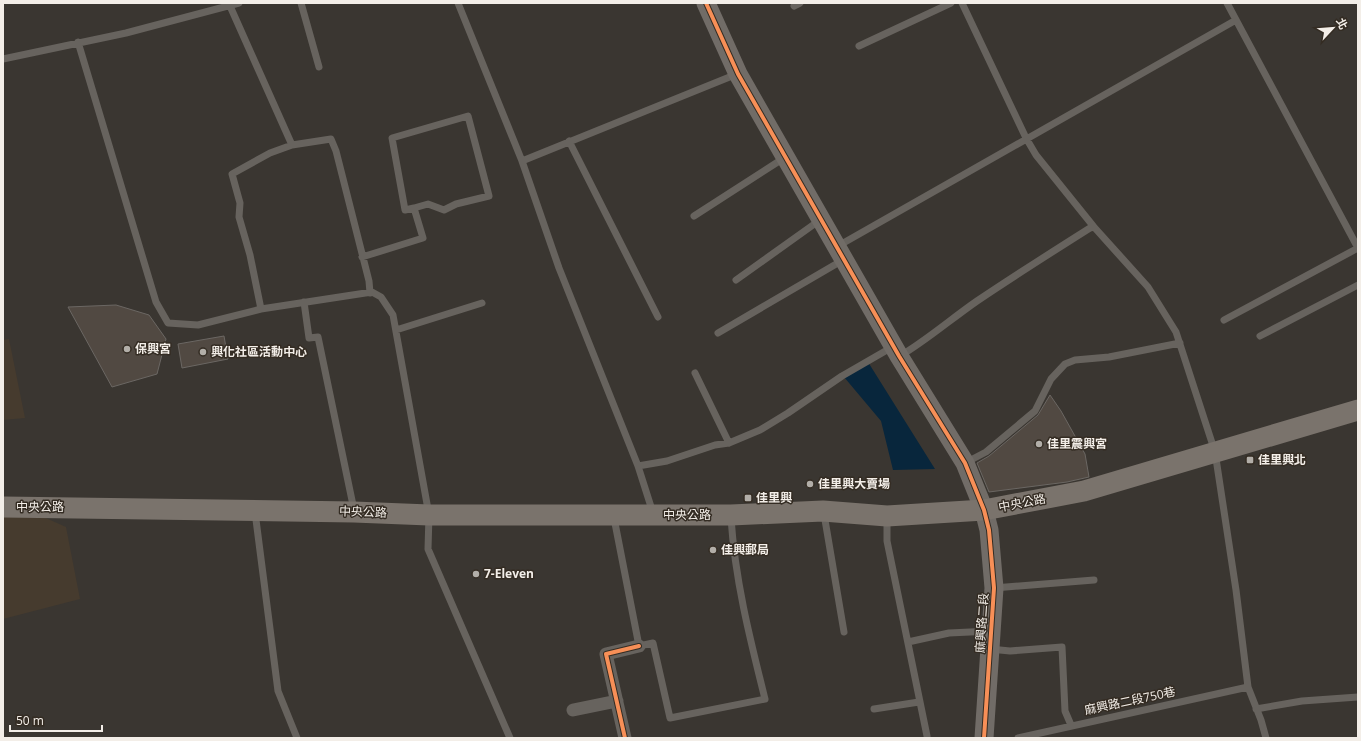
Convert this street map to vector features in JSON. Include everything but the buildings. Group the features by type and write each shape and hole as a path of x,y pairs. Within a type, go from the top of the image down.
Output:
{"main road":[{"name":"中央公路","path":"3,507 255,510 428,515 731,515 823,511 887,516 984,510 1084,491 1358,410"}],"street":[{"name":"麻興路二段","path":"706,3 738,74 897,351 965,463 984,510 989,530 994,588 984,738"},
{"path":"625,738 606,654 639,646"},
{"path":"573,710 617,701"}],"lane":[{"path":"3,59 126,33 239,3"},
{"path":"301,3 319,67"},
{"path":"458,3 522,161 559,268 638,466 654,515"},
{"path":"859,46 951,3"},
{"path":"962,3 1036,156 1094,227 1148,287 1176,332 1215,452 1236,590 1248,686 1266,738"},
{"path":"1224,320 1358,248 1227,3"},
{"path":"230,6 292,145"},
{"path":"718,333 841,253 1026,138 1236,20"},
{"path":"78,42 156,302 168,323 198,325 261,309 370,293 381,297 393,316 428,515 428,549 510,738"},
{"path":"522,161 569,141 662,106 738,74"},
{"path":"468,116 489,196 456,204 444,210 428,204 414,208 405,210 392,138 468,116"},
{"path":"261,309 250,255 239,217 240,203 232,174 270,153 292,145 331,139 336,151 370,293"},
{"path":"569,141 658,317"},
{"path":"694,216 786,156"},
{"path":"362,257 423,238 414,208"},
{"path":"736,280 822,219"},
{"path":"638,466 667,461 715,445 729,443 760,430 788,413 842,376 897,351 922,343 977,301 1050,253 1094,227"},
{"path":"1260,336 1358,285"},
{"path":"304,302 309,338 318,337 354,512"},
{"path":"396,330 482,303"},
{"path":"965,463 986,452 1035,411 1051,379 1065,364 1075,360 1109,357 1180,343"},
{"path":"695,373 729,443"},
{"path":"255,510 278,691 297,738"},
{"path":"823,511 844,632"},
{"path":"613,515 639,646 653,643 670,718 765,699 745,622 733,548 731,515"},
{"path":"887,516 887,541 927,736"},
{"path":"994,588 1094,580"},
{"path":"908,642 949,633 991,640 1010,651 1062,647 1065,711 1071,725"},
{"name":"麻興路二段750巷","path":"1018,738 1248,686"},
{"path":"1256,709 1302,701 1358,697"},
{"path":"874,708 920,702"}],"shaded area":[{"path":"9,339 25,418 3,420 3,340"},
{"path":"3,499 66,527 80,599 3,619"}],"water":[{"path":"868,362 935,469 893,470 881,421 844,377"}],"cycle path":[{"path":"706,3 738,74 899,356 965,463 984,510 989,530 994,588 984,738"},
{"path":"625,738 606,654 639,646"}],"place":[{"name":"保興宮","path":"127,349"},
{"name":"興化社區活動中心","path":"203,352"},
{"name":"佳里震興宮","path":"1039,444"},
{"name":"佳里興北","path":"1250,460"},
{"name":"佳里興大賣場","path":"810,484"},
{"name":"佳里興","path":"748,498"},
{"name":"佳興郵局","path":"713,550"},
{"name":"7-Eleven","path":"476,574"}]}
